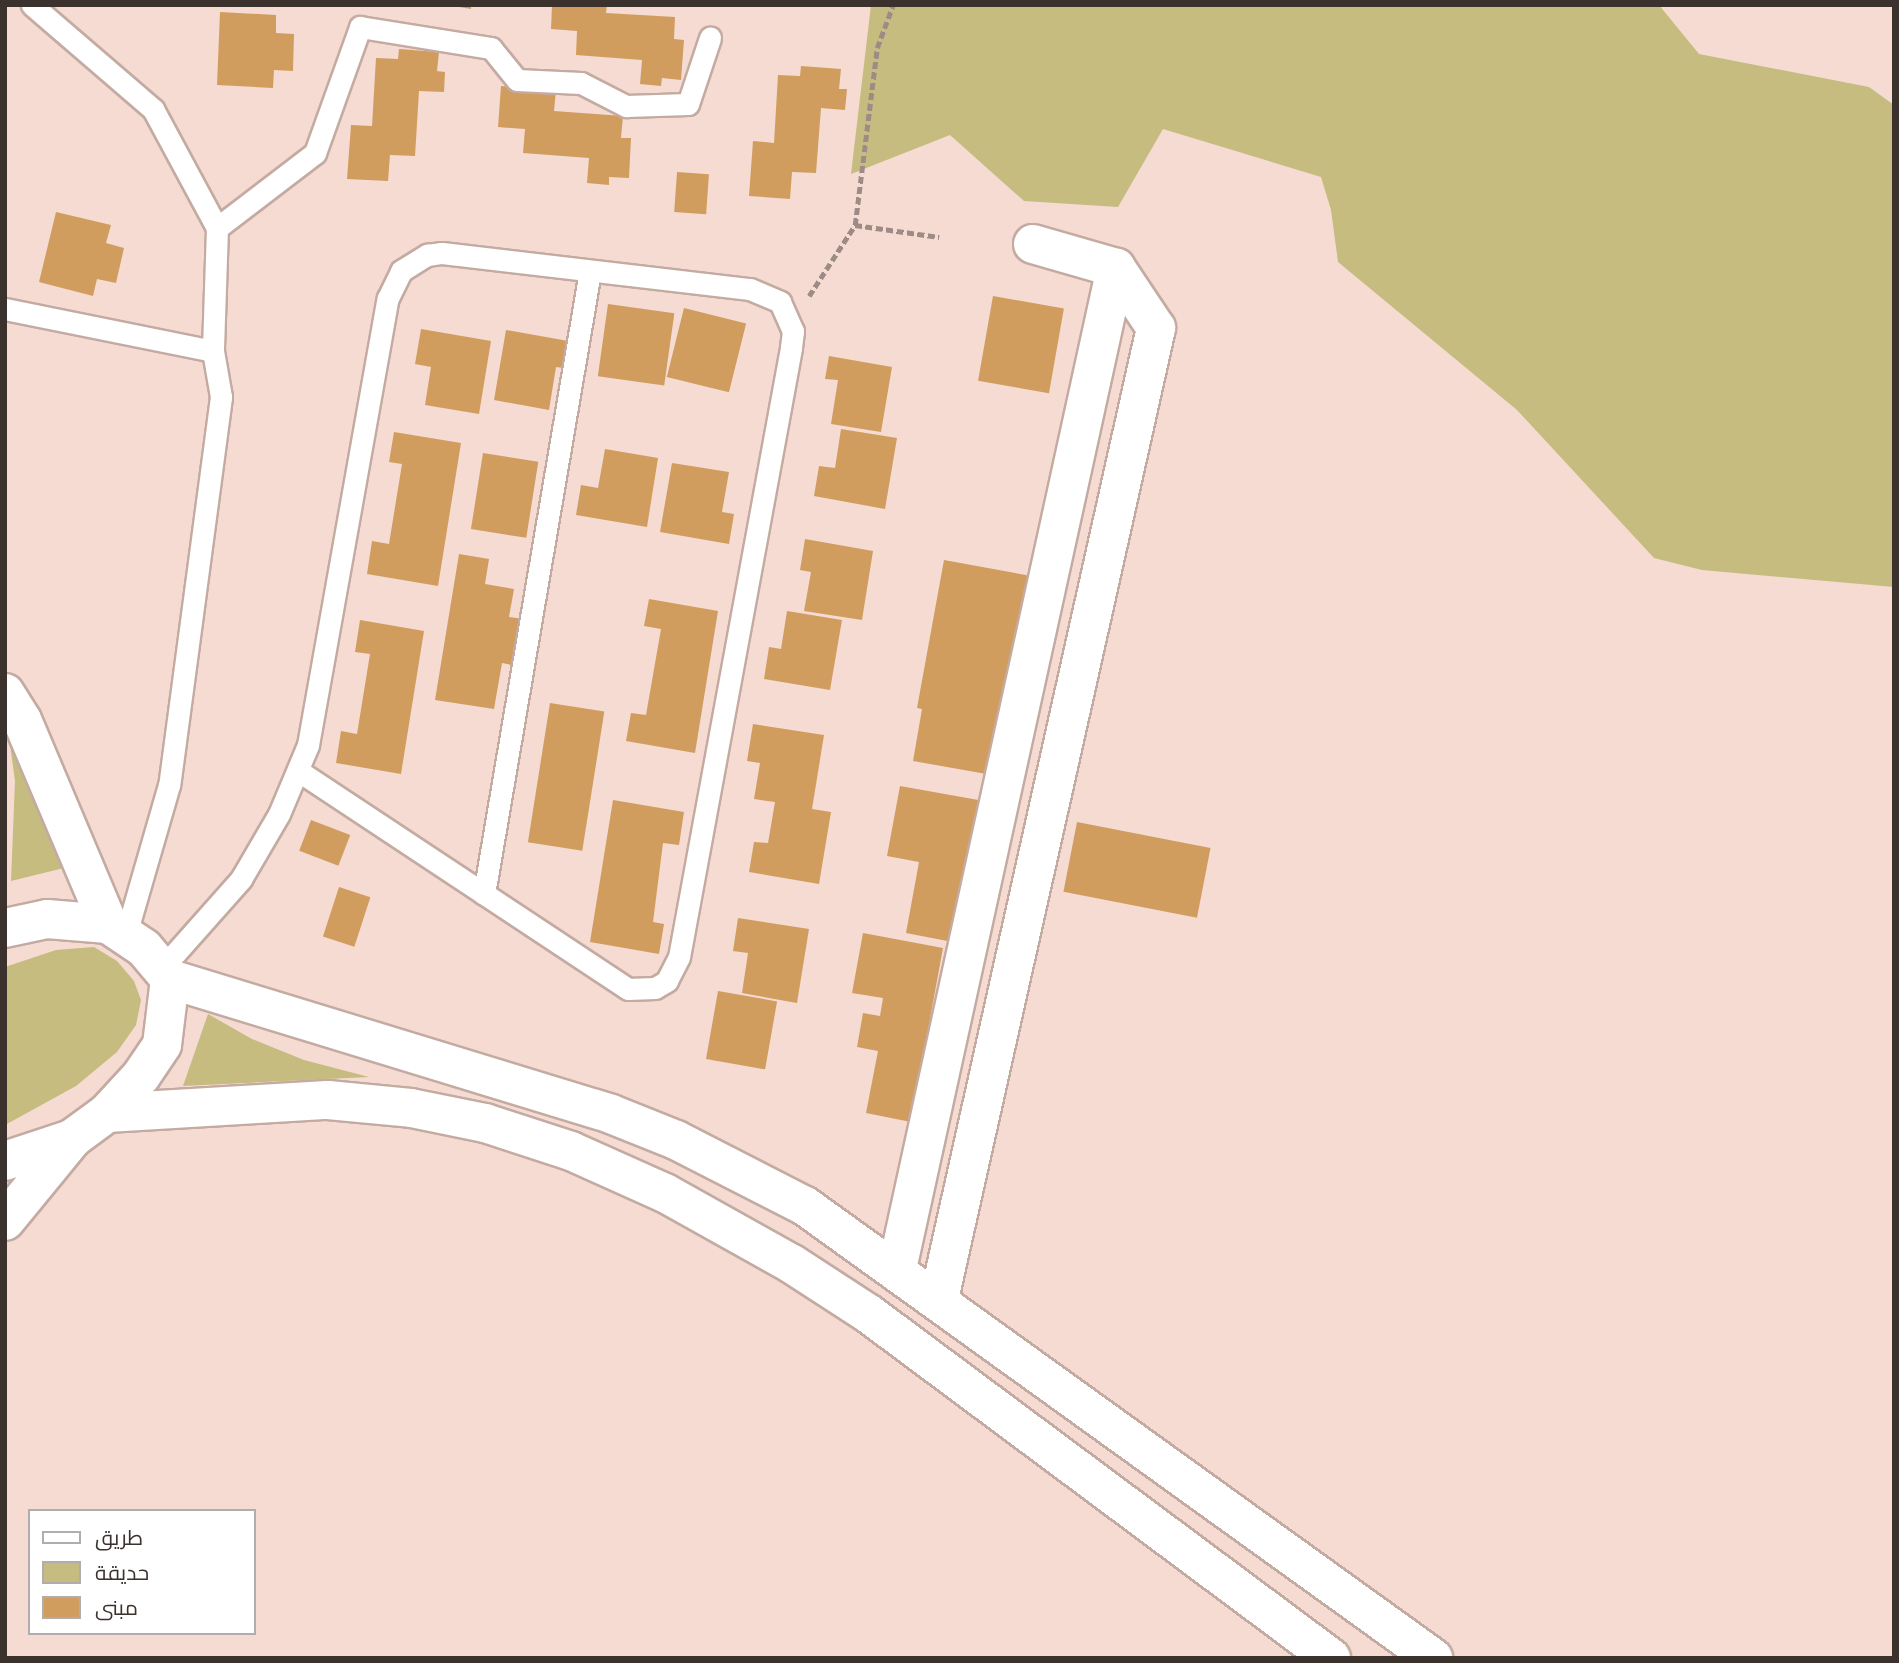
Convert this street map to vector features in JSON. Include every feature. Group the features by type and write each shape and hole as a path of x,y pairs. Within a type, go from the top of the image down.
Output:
{"main road":[{"path":"939,1299 1156,328 1116,268 1033,243"},
{"path":"897,1269 1116,268"},
{"path":"5,693 22,720 117,929 166,973 611,1114 713,1158 805,1206 939,1299 1433,1658"},
{"path":"5,928 47,919 117,929"},
{"path":"5,1221 73,1138 107,1113 162,1045 166,973"},
{"path":"107,1113 328,1100 411,1108 485,1123 571,1151 641,1182 792,1264 869,1314 1331,1658"},
{"path":"5,1161 73,1138"}],"lane":[{"path":"32,5 153,109 217,228 213,351 222,397 169,785 117,929"},
{"path":"217,228 315,153 360,27 491,48 517,80 581,83 626,106 688,104 710,38"},
{"path":"166,973 241,879 299,771 308,745 393,284 413,262 442,253 750,289 780,302 789,316 791,348 675,971 655,988 628,989 299,771"},
{"path":"484,894 590,271"},
{"path":"5,309 213,351"}],"path":[{"path":"789,316 803,306 855,225 877,48 893,5"},
{"path":"855,225 939,237"}],"green space":[{"path":"871,5 1659,5 1699,54 1869,87 1894,105 1894,587 1702,570 1654,558 1517,410 1338,262 1331,210 1321,177 1163,129 1118,207 1024,201 950,135 851,174"},
{"path":"6,715 68,867 11,881 15,781"},
{"path":"94,947 117,961 134,981 141,1000 136,1025 117,1052 76,1086 5,1125 5,967 56,950"},
{"path":"208,1014 252,1039 304,1060 369,1077 183,1086"}],"building":[{"path":"448,5 471,5 471,9"},
{"path":"552,5 607,5 606,13 675,17 674,39 684,40 681,80 662,78 661,86 640,84 642,60 576,55 577,31 551,29"},
{"path":"220,12 276,15 276,33 294,34 293,71 274,70 273,88 217,85"},
{"path":"399,49 439,52 437,71 445,72 444,92 419,91 415,156 390,155 388,181 347,179 351,125 372,126 376,58 398,59"},
{"path":"801,66 841,69 839,89 847,89 845,110 821,108 816,173 792,172 790,199 749,196 753,141 774,143 778,75 800,76"},
{"path":"501,86 556,90 554,111 623,116 621,138 631,138 629,178 609,177 609,185 587,183 589,158 523,153 525,129 498,127"},
{"path":"677,172 709,174 706,214 674,212"},
{"path":"56,212 111,225 106,243 124,248 116,283 97,279 93,296 39,282"},
{"path":"993,296 1064,309 1049,393 978,381"},
{"path":"608,304 674,313 664,386 598,376"},
{"path":"684,308 746,323 729,392 667,377"},
{"path":"421,329 491,341 479,414 425,405 431,367 415,364"},
{"path":"506,330 574,342 570,369 556,367 549,410 494,400"},
{"path":"829,356 892,367 881,432 831,424 838,380 825,379"},
{"path":"841,429 897,438 885,509 814,496 819,466 835,468"},
{"path":"394,432 461,443 438,586 367,574 372,541 389,544 402,464 389,462"},
{"path":"605,449 658,458 647,527 576,515 581,485 598,488"},
{"path":"483,453 538,462 526,538 471,529"},
{"path":"672,463 729,472 722,512 734,514 729,544 660,532"},
{"path":"805,539 873,551 862,620 804,611 811,572 800,570"},
{"path":"459,554 489,559 485,584 514,589 509,617 524,619 517,666 502,663 494,709 435,700"},
{"path":"944,560 1031,576 992,775 913,761 922,709 917,708"},
{"path":"649,599 718,611 695,753 626,741 631,713 646,715 661,629 644,626"},
{"path":"787,611 842,620 830,690 764,679 769,647 781,649"},
{"path":"360,620 424,631 401,774 336,763 341,731 357,734 370,654 355,652"},
{"path":"550,703 604,712 582,851 528,842"},
{"path":"753,724 824,735 812,809 831,812 819,884 749,872 754,842 768,843 775,802 754,799 760,763 747,761"},
{"path":"900,786 984,801 963,944 906,933 919,862 887,856"},
{"path":"613,800 684,812 679,845 663,843 653,922 664,924 659,954 590,942"},
{"path":"311,820 350,835 338,866 299,851"},
{"path":"1077,822 1211,848 1197,918 1063,892"},
{"path":"339,887 370,897 354,947 323,936"},
{"path":"738,918 809,929 797,1003 742,993 748,953 733,951"},
{"path":"863,933 943,948 911,1122 866,1113 878,1051 857,1047 863,1013 880,1016 883,998 852,993"},
{"path":"718,991 777,1001 765,1069 706,1059"}]}
